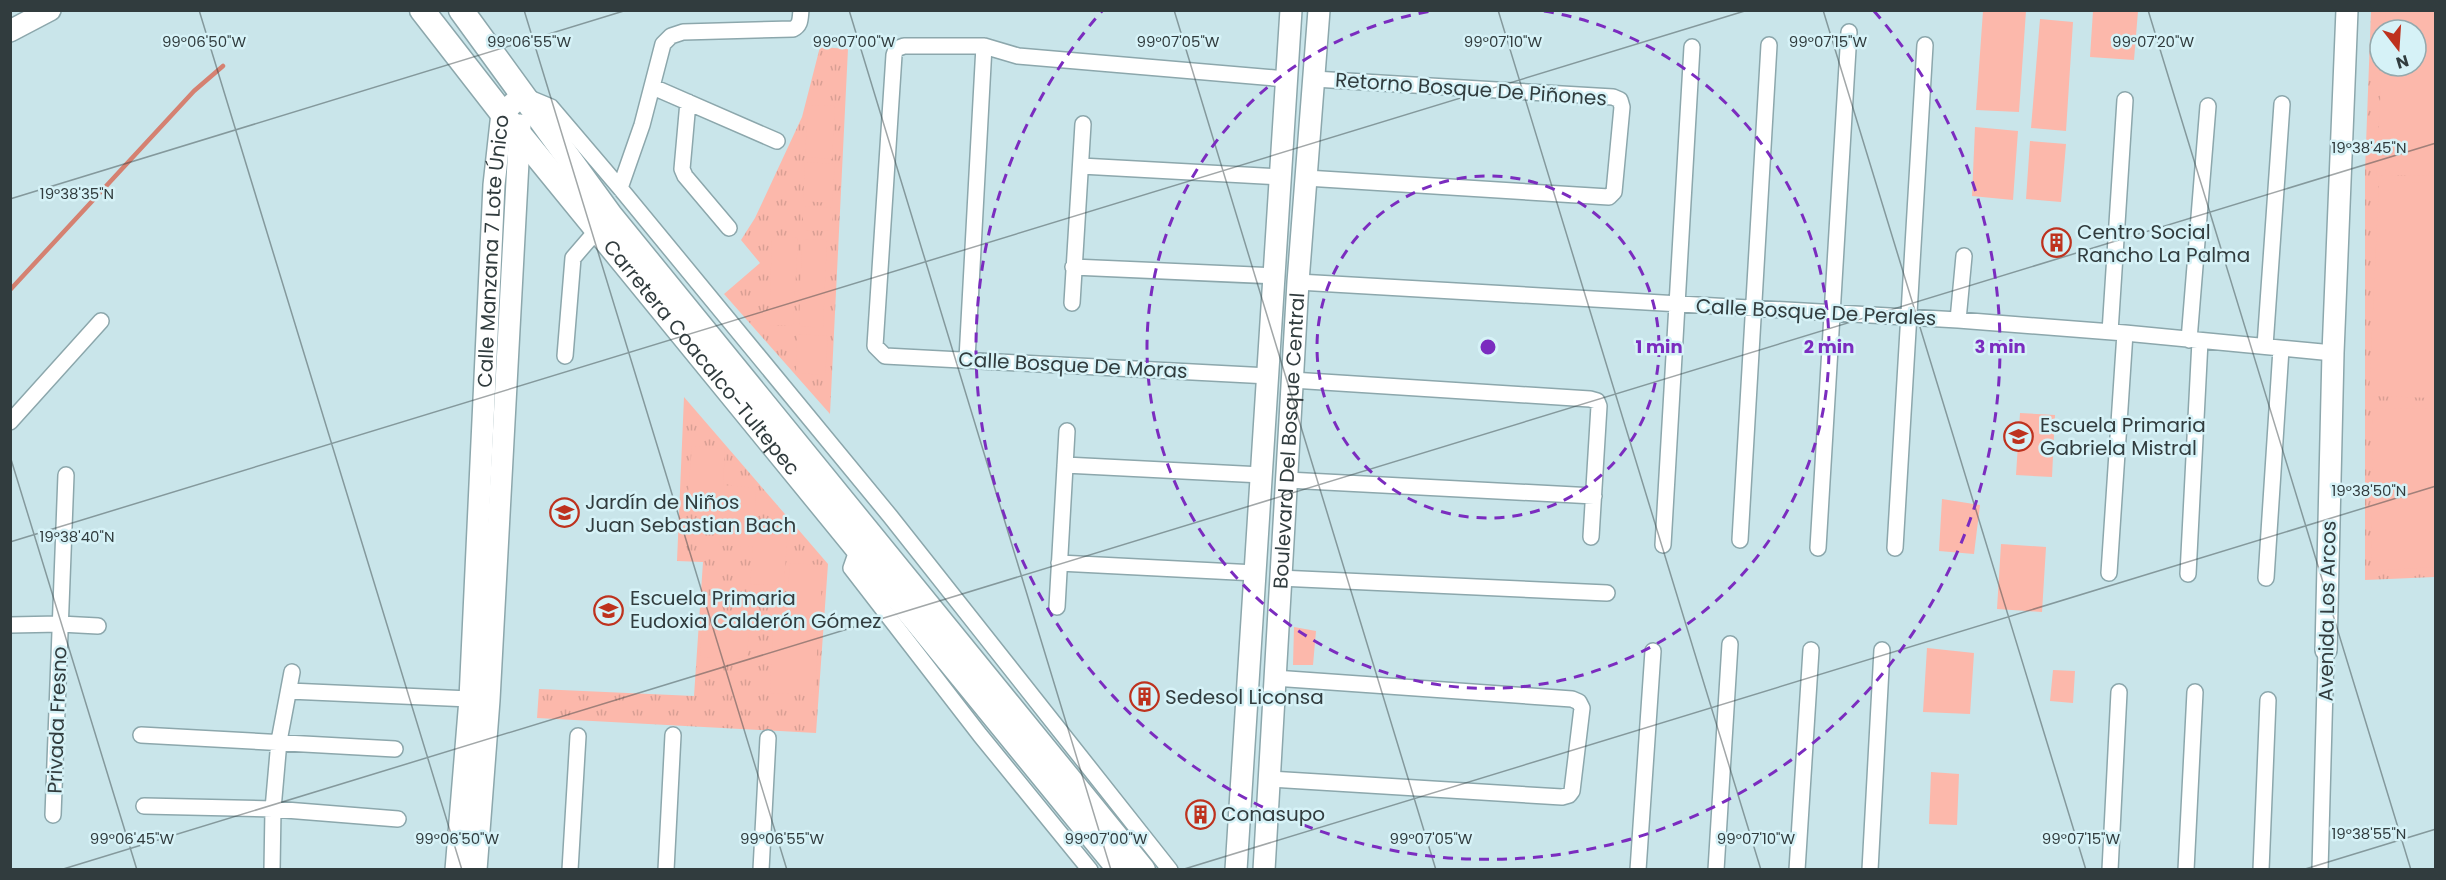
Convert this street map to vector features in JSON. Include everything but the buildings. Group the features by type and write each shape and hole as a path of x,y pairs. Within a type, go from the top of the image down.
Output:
{"main road":[{"name":"Carretera Coacalco-Tultepec","path":"422,10 502,113 1120,870"},
{"name":"Carretera Coacalco-Tultepec","path":"461,10 610,215 1143,870"}],"street":[{"path":"10,31 50,10"},
{"path":"620,188 642,125 663,44 671,36 683,32 793,29 798,26 801,10"},
{"name":"Boulevard Del Bosque Central","path":"1236,870 1291,10"},
{"name":"Boulevard Del Bosque Central","path":"1264,870 1279,578 1298,282 1319,10"},
{"name":"Avenida Los Arcos","path":"2320,870 2333,353 2347,10"},
{"path":"1818,548 1849,32"},
{"path":"1289,40 1316,40"},
{"path":"1740,540 1769,45"},
{"path":"1895,548 1925,45"},
{"name":"Calle Bosque De Moras","path":"984,46 904,46 896,49 883,202 875,346 878,352 885,356 1269,376"},
{"path":"967,359 984,46 1018,56 1286,78"},
{"path":"1663,545 1692,47"},
{"name":"Retorno Bosque De Piñones","path":"1306,178 1609,197 1614,192 1622,107 1620,100 1613,97 1314,79"},
{"path":"653,87 777,141"},
{"path":"523,95 551,107 620,188 890,516 1170,870"},
{"name":"Calle Manzana 7 Lote Único","path":"476,870 470,699 494,185 502,113 523,95"},
{"name":"Calle Manzana 7 Lote Único","path":"456,870 473,782 523,95"},
{"path":"2109,573 2125,100"},
{"path":"688,102 682,169 685,176 729,228"},
{"path":"2265,346 2282,104"},
{"path":"2188,574 2194,341 2208,106"},
{"path":"1072,303 1083,124"},
{"path":"1081,166 1280,177"},
{"path":"565,356 573,258 598,229"},
{"path":"1958,320 1964,256"},
{"path":"1073,267 1275,276"},
{"name":"Calle Bosque De Perales","path":"1298,282 1958,320 2117,332 2333,353"},
{"path":"10,422 101,321"},
{"path":"2266,578 2281,349"},
{"path":"1292,380 1597,401 1599,406 1592,537"},
{"path":"1266,424 1290,424"},
{"path":"1057,607 1067,431"},
{"path":"1065,465 1262,475"},
{"name":"Privada Fresno","path":"53,815 66,474"},
{"path":"1287,480 1594,496"},
{"path":"858,548 851,568 980,735 1090,870"},
{"path":"1059,562 1256,573"},
{"path":"1279,578 1607,593"},
{"path":"10,626 60,624 98,626"},
{"path":"1716,870 1730,644"},
{"path":"1797,870 1811,650"},
{"path":"1870,870 1882,650"},
{"path":"1638,870 1653,651"},
{"path":"272,870 273,809 279,741 292,672"},
{"path":"1269,779 1562,797 1569,795 1572,791 1582,708 1579,702 1572,699 1274,678"},
{"path":"289,691 470,699"},
{"path":"2110,870 2119,692"},
{"path":"2186,870 2195,692"},
{"path":"2261,870 2268,700"},
{"path":"141,735 394,748"},
{"path":"666,870 673,735"},
{"path":"570,870 578,736"},
{"path":"761,870 768,738"},
{"path":"144,806 273,809 398,819"},
{"path":"1239,827 1266,828"}],"green space":[{"path":"1983,11 2026,11 2019,112 1976,110"},
{"path":"2093,11 2138,11 2134,60 2090,57"},
{"path":"2371,11 2435,11 2435,577 2365,580 2365,171 2368,78 2428,78 2428,18 2371,18"},
{"path":"2386,11 2435,11 2435,176 2376,175 2381,78 2428,78 2428,18 2386,18"},
{"path":"2040,19 2073,22 2066,131 2031,128"},
{"path":"820,47 848,49 830,414 724,294 760,263 741,240 755,218 802,117"},
{"path":"808,105 835,106 832,159 805,157"},
{"path":"1975,127 2018,131 2013,200 1972,196"},
{"path":"2030,141 2066,144 2061,202 2026,199"},
{"path":"805,162 835,164 832,203 803,201"},
{"path":"2379,182 2435,183 2435,398 2369,396"},
{"path":"803,206 833,208 832,231 803,230"},
{"path":"772,237 798,238 793,326 769,325"},
{"path":"802,239 827,240 823,328 799,326"},
{"path":"797,334 828,336 825,375 796,373"},
{"path":"684,397 828,564 816,733 537,718 539,689 694,696 703,562 677,561"},
{"path":"2373,408 2435,409 2435,567 2371,571"},
{"path":"2020,413 2055,415 2052,477 2016,475"},
{"path":"692,446 725,449 723,485 756,488 754,529 755,523 788,526 784,585 750,584 753,547 719,545 722,508 687,506"},
{"path":"1942,499 1980,505 1974,554 1939,551"},
{"path":"2001,544 2046,547 2042,612 1997,609"},
{"path":"790,563 823,565 819,624 785,623"},
{"path":"702,626 749,628 747,659 700,657"},
{"path":"1294,627 1316,631 1313,665 1293,665"},
{"path":"773,629 818,632 815,695 770,693"},
{"path":"1927,648 1974,653 1970,714 1923,712"},
{"path":"2053,670 2075,671 2073,703 2050,701"},
{"path":"1931,772 1959,774 1957,825 1929,824"}],"waterway":[{"path":"10,290 194,91 223,66"}],"place":[{"name":"Centro Social Rancho La Palma","path":"2056,243"},
{"name":"Escuela Primaria Gabriela Mistral","path":"2019,437"},
{"name":"Jardín de Niños Juan Sebastian Bach","path":"564,513"},
{"name":"Escuela Primaria Eudoxia Calderón Gómez","path":"609,610"},
{"name":"Sedesol Liconsa","path":"1144,697"},
{"name":"Conasupo","path":"1200,814"}]}
